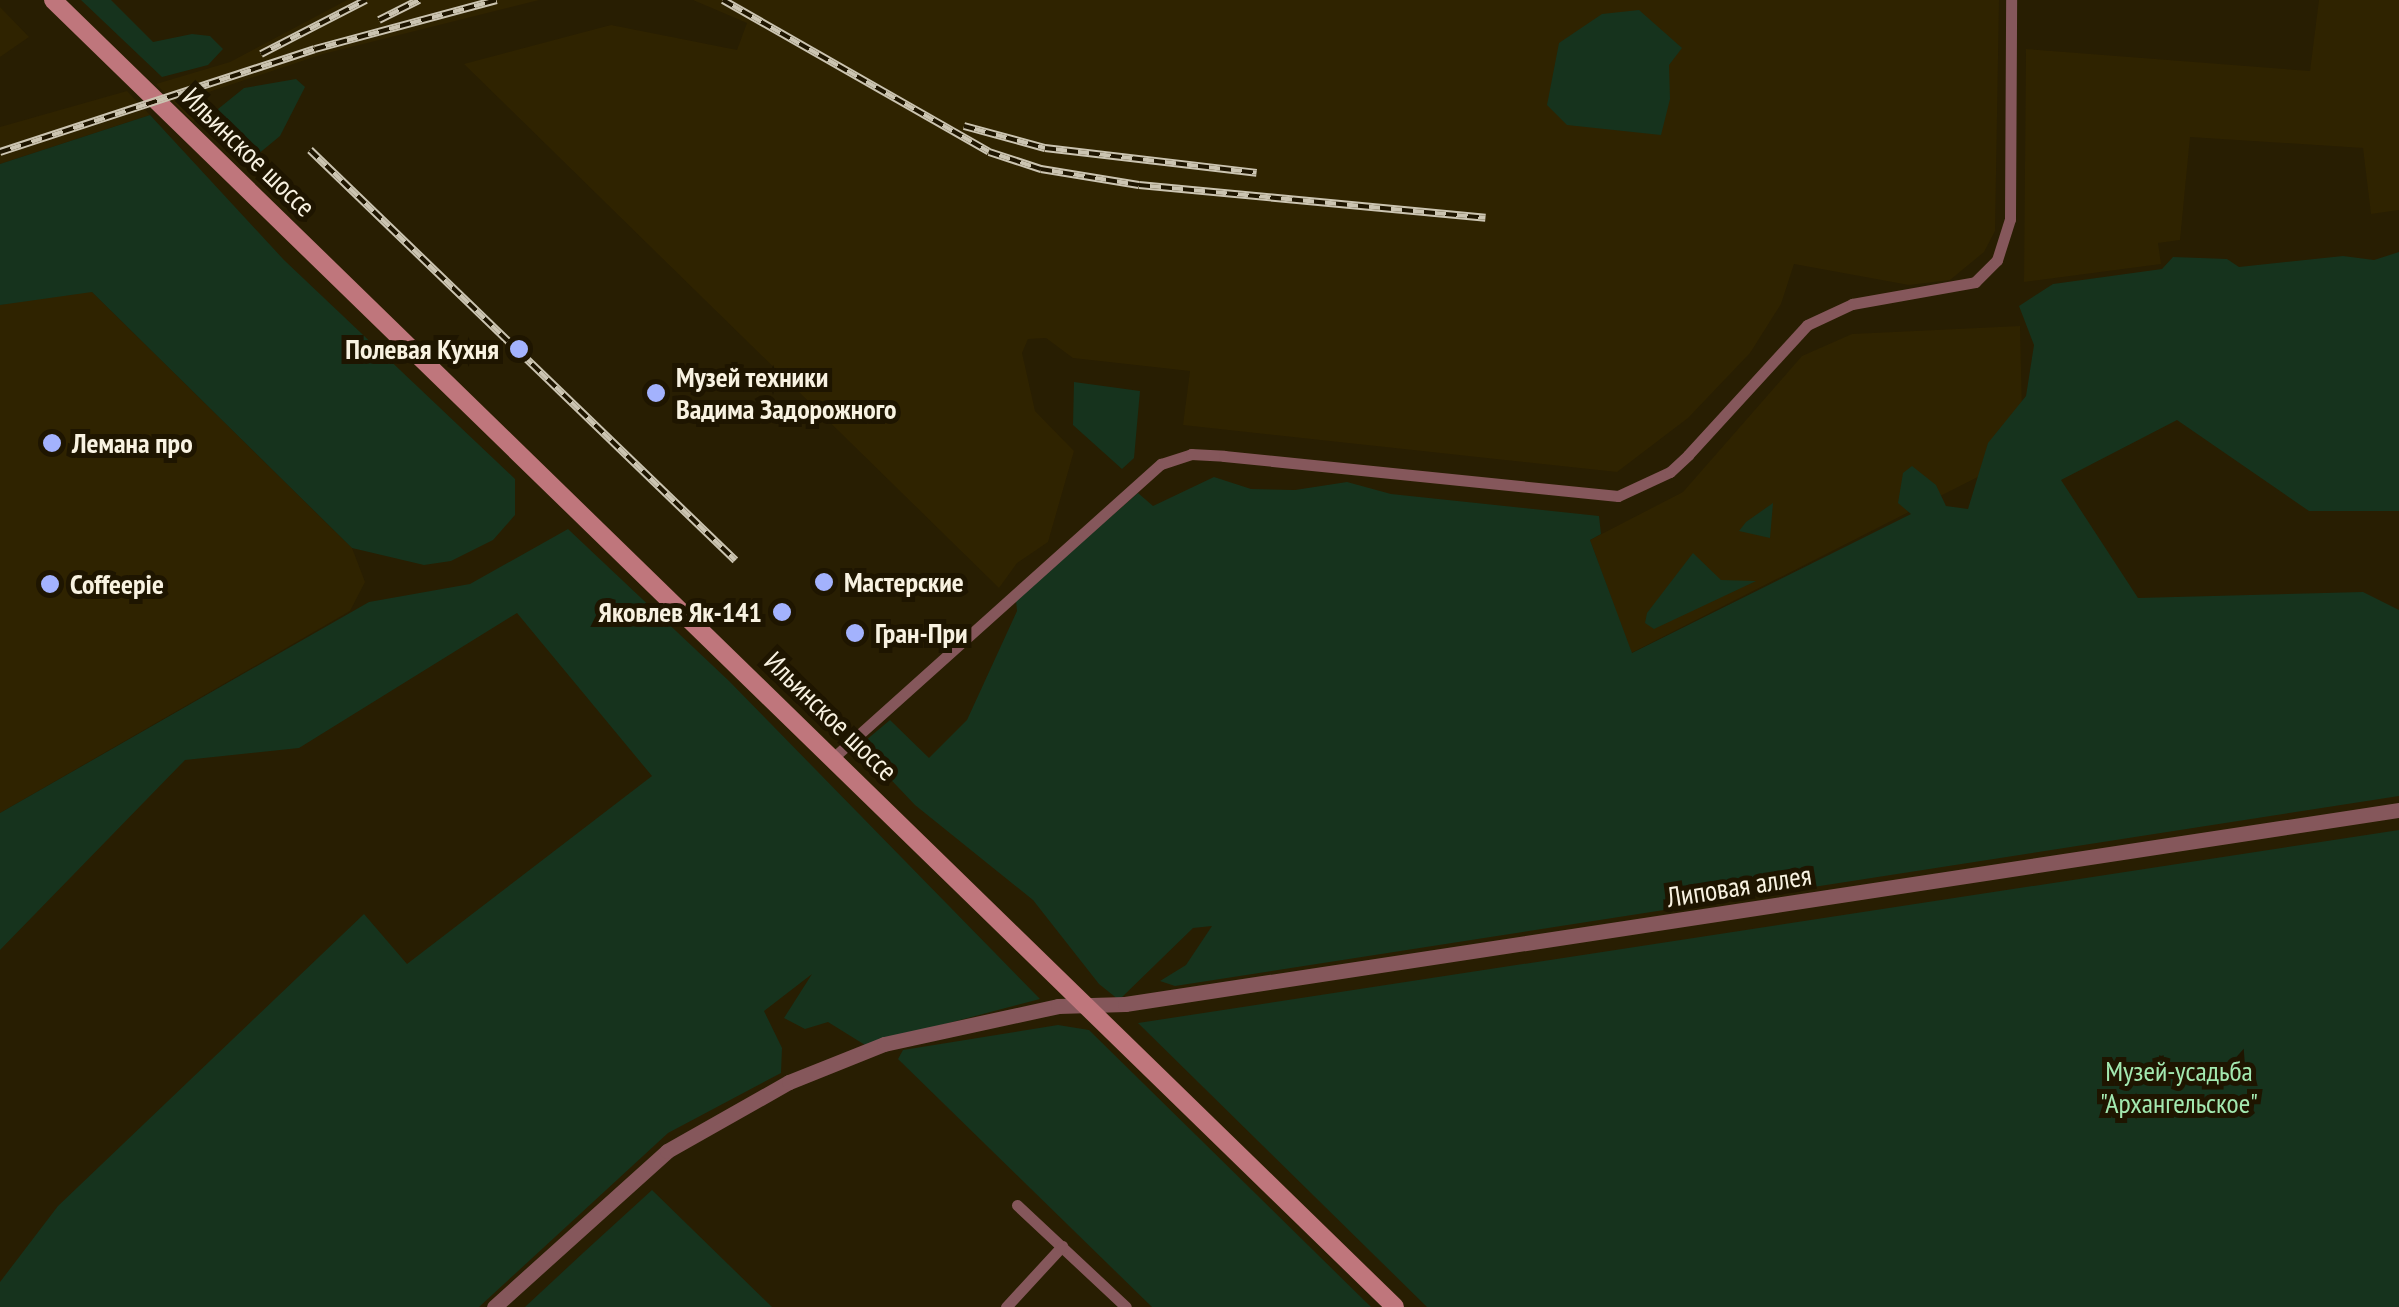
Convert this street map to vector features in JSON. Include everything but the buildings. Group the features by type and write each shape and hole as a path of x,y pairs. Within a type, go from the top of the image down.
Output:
{"main road":[{"name":"Ильинское шоссе","path":"53,0 1395,1307"}],"street":[{"path":"834,757 1161,464 1191,454 1224,456 1618,496 1679,464 1807,324 1852,304 1925,296 1975,282 1997,260 2010,220 2012,0"},
{"name":"Липовая аллея","path":"494,1307 648,1164 789,1082 884,1044 1086,1004 1125,1004 2399,810"},
{"path":"1017,1205 1126,1307"},
{"path":"1006,1307 1062,1246"}],"shaded area":[{"path":"347,0 539,0 323,54 203,94 211,105 193,122 156,84 230,62"},
{"path":"693,0 1999,0 1995,231 1984,252 1950,280 1909,285 1794,264 1781,304 1750,353 1688,418 1617,472 1183,425 1190,371 1073,358 1046,338 1028,339 1022,353 1035,411 1074,451 1048,542 1017,563 999,588 464,64 611,25 737,50 747,23"},
{"path":"2319,0 2399,0 2399,210 2371,214 2363,148 2190,137 2180,240 2158,243 2161,264 2024,282 2026,49 2310,71"},
{"path":"0,7 29,37 0,57"},
{"path":"127,91 150,115 0,164 0,127"},
{"path":"69,290 92,292 352,548 365,582 350,611 0,813 0,305"},
{"path":"2020,326 2023,454 1631,653 1590,540 1683,492 1802,356 1852,334"}],"green space":[{"path":"81,0 111,0 153,42 192,34 210,36 223,49 208,65 162,77"},
{"path":"1639,10 1682,48 1669,65 1670,99 1661,135 1567,125 1547,105 1559,43 1602,14"},
{"path":"296,79 305,87 280,136 246,164 202,122 244,88"},
{"path":"150,115 284,260 515,479 515,515 493,540 451,561 424,565 352,548 92,292 0,305 0,164"},
{"path":"2399,252 2399,511 2309,511 2177,420 2061,480 2138,598 2363,592 2399,610 2399,796 1175,986 1160,981 1186,965 1212,926 1193,928 1119,1000 1099,984 1033,900 915,805 859,746 890,720 929,758 967,720 1017,611 1016,600 1138,493 1153,506 1214,477 1251,489 1295,490 1347,482 1391,494 1599,516 1601,534 1590,540 1632,653 1911,514 1898,503 1903,473 1912,466 1936,485 1946,506 1968,509 1988,443 2026,396 2034,345 2019,306 2053,284 2162,269 2173,257 2227,259 2239,267 2343,256 2374,260"},
{"path":"1074,382 1140,391 1134,458 1122,469 1073,425"},
{"path":"1773,503 1770,538 1739,531 1746,522"},
{"path":"568,529 729,681 1040,999 865,1045 828,1022 805,1029 784,1018 812,974 764,1011 782,1048 781,1073 668,1133 479,1307 0,1307 0,1282 58,1206 364,914 407,964 652,776 517,613 299,748 185,760 0,950 0,813 369,602 470,584"},
{"path":"1693,553 1721,580 1756,581 1654,629 1645,623 1647,613"},
{"name":"Музей-усадьба \"Архангельское\"","path":"2399,830 2399,1307 1427,1307 1138,1023"},
{"path":"1058,1025 1089,1030 1371,1307 1152,1307 898,1059 903,1050"},
{"path":"652,1190 772,1307 525,1307 583,1253"}],"railway":[{"path":"261,54 366,0"},
{"path":"379,20 419,0"},
{"path":"0,152 315,49 496,0"},
{"path":"723,0 989,152 1041,169 1139,185 1485,218"},
{"path":"964,126 1045,148 1257,173"},
{"path":"310,150 735,560"}],"place":[{"name":"Полевая Кухня","path":"519,349"},
{"name":"Музей техники Вадима Задорожного","path":"656,393"},
{"name":"Лемана про","path":"52,443"},
{"name":"Мастерские","path":"824,582"},
{"name":"Coffeepie","path":"50,584"},
{"name":"Яковлев Як-141","path":"782,612"},
{"name":"Гран-При","path":"855,633"}]}
